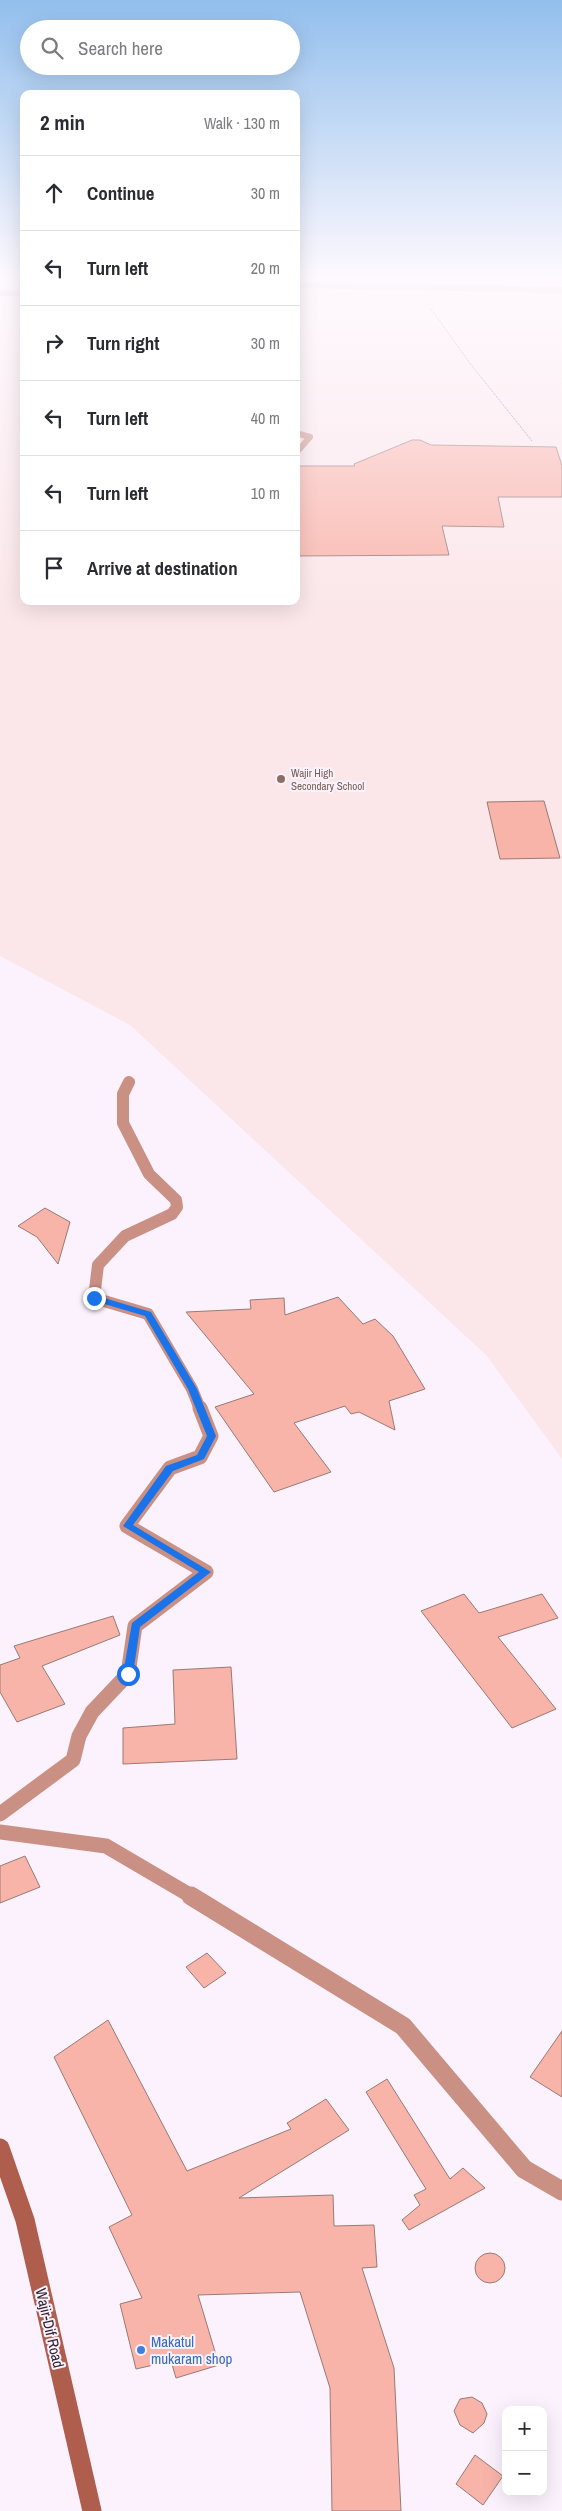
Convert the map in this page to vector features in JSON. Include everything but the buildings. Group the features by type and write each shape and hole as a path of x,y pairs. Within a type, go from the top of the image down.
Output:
{"main road":[{"name":"Wajir-Dif Road","path":"0,2148 25,2220 92,2511"}],"street":[{"path":"300,434 310,437 300,448"},
{"path":"0,1814 73,1760 79,1736 92,1712 128,1674 135,1626 206,1572 127,1526 170,1468 200,1457 211,1436 192,1389 148,1314 94,1298 98,1266 125,1236 172,1214 177,1207 176,1200 149,1174 123,1123 124,1094 129,1082"},
{"path":"0,1832 27,1834 106,1846 246,1927 403,2026 524,2169 562,2191"}],"path":[{"path":"496,396 532,441"}],"shaded area":[{"name":"Wajir High Secondary School","path":"0,396 20,396 20,605 300,605 300,396 562,396 562,1459 486,1355 130,1025 0,956"}],"place":[{"name":"Wajir High Secondary School","path":"281,779"},
{"name":"Makatul mukaram shop","path":"141,2350"}],"route":[{"path":"94,1298 148,1314 192,1389 211,1436 200,1457 170,1468 127,1526 206,1572 135,1626 128,1674"}]}
